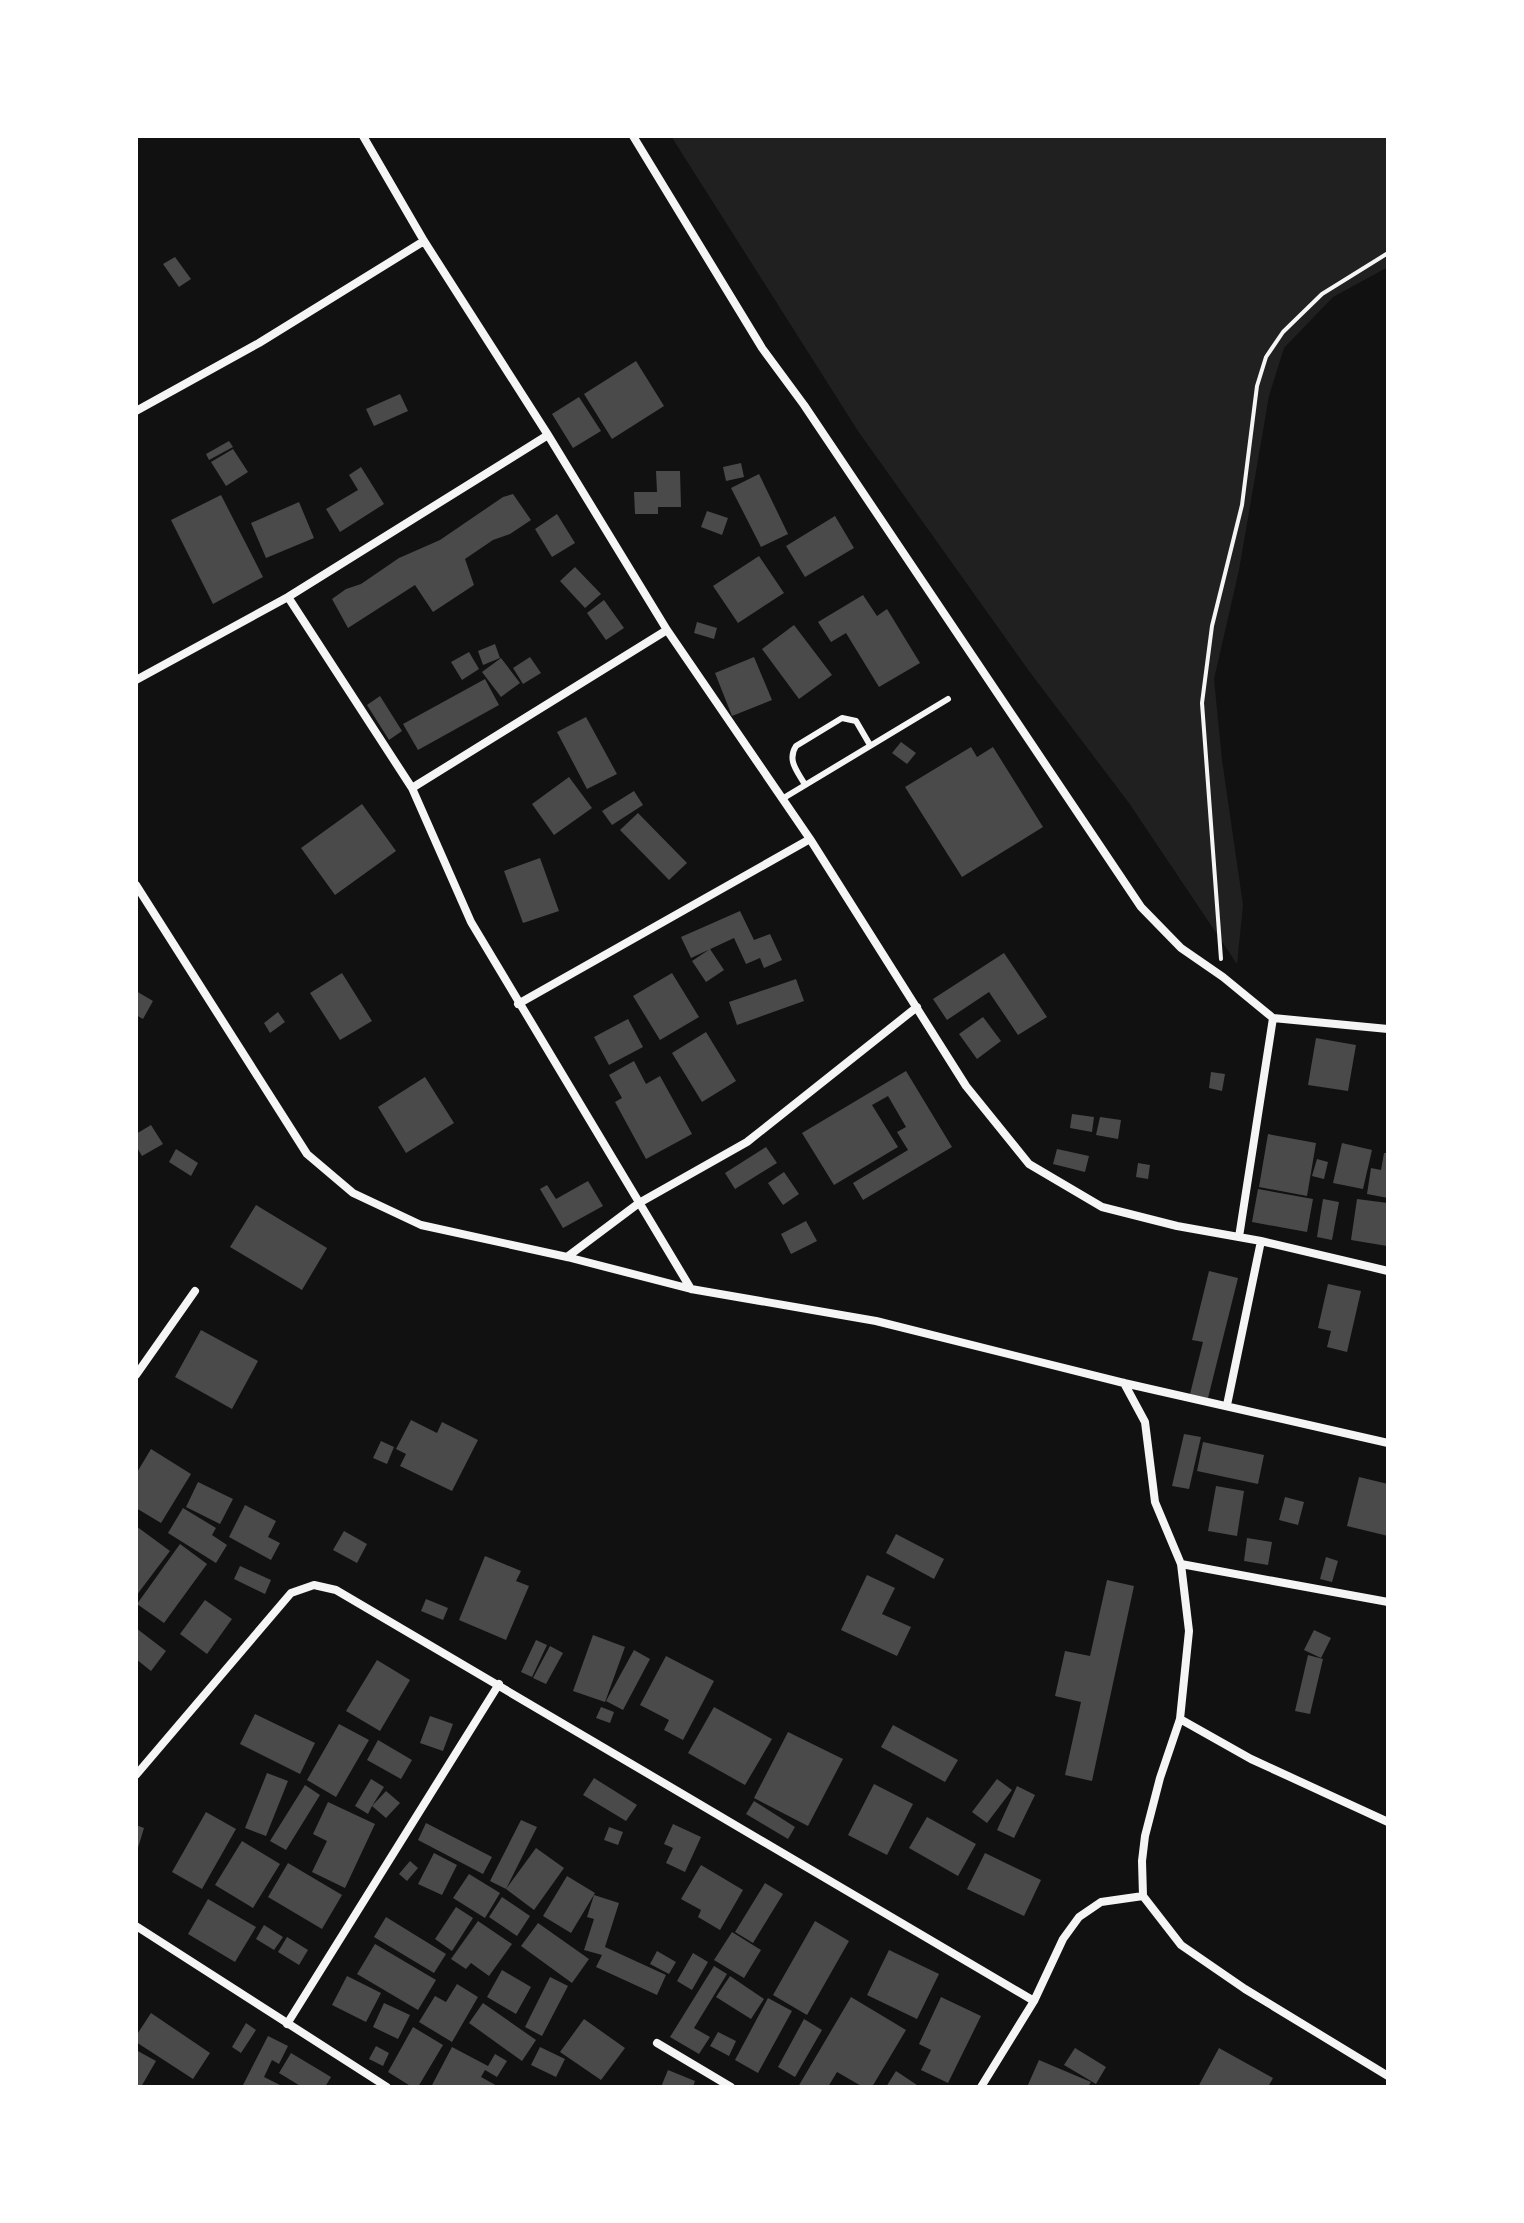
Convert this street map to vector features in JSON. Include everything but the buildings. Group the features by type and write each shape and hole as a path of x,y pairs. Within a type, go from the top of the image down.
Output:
{"street":[{"path":"363,136 424,241 667,630 810,839 966,1086 1029,1164 1102,1207 1388,1271"},
{"path":"633,136 762,348 813,418 1141,907 1181,948 1273,1018 1388,1029"},
{"path":"136,411 259,343 424,241"},
{"path":"136,680 288,597 548,435"},
{"path":"288,597 412,788 471,922 691,1289"},
{"path":"412,788 667,630"},
{"path":"518,1004 810,839"},
{"path":"136,885 307,1154 353,1193 421,1225 567,1257 691,1289 876,1321 1124,1383 1388,1443"},
{"path":"567,1257 639,1203 747,1142 917,1007"},
{"path":"1239,1237 1273,1018"},
{"path":"1227,1405 1261,1241"},
{"path":"136,1375 195,1291"},
{"path":"1124,1383 1145,1422 1155,1502 1181,1564 1189,1631 1180,1719 1145,1836 1143,1896 1181,1945 1245,1989 1388,2076"},
{"path":"1181,1564 1388,1602"},
{"path":"136,1775 291,1593 314,1585 336,1590 1034,2001"},
{"path":"287,2024 499,1684"},
{"path":"1180,1719 1251,1759 1388,1822"},
{"path":"981,2087 1034,2001 1063,1939 1079,1917 1101,1902 1143,1896"},
{"path":"136,1926 387,2087"},
{"path":"657,2043 731,2087"}],"lane":[{"path":"782,799 948,699"},
{"path":"804,783 791,760 796,746 842,718 856,721 870,745"}],"path":[{"path":"1223,977 1202,703 1212,626 1242,505 1257,386 1266,357 1283,332 1322,294 1388,253"}],"shaded area":[{"path":"671,136 1388,136 1388,267 1333,297 1284,348 1269,396 1239,570 1214,679 1243,905 1237,964 1129,803 1029,671 858,431"}]}
